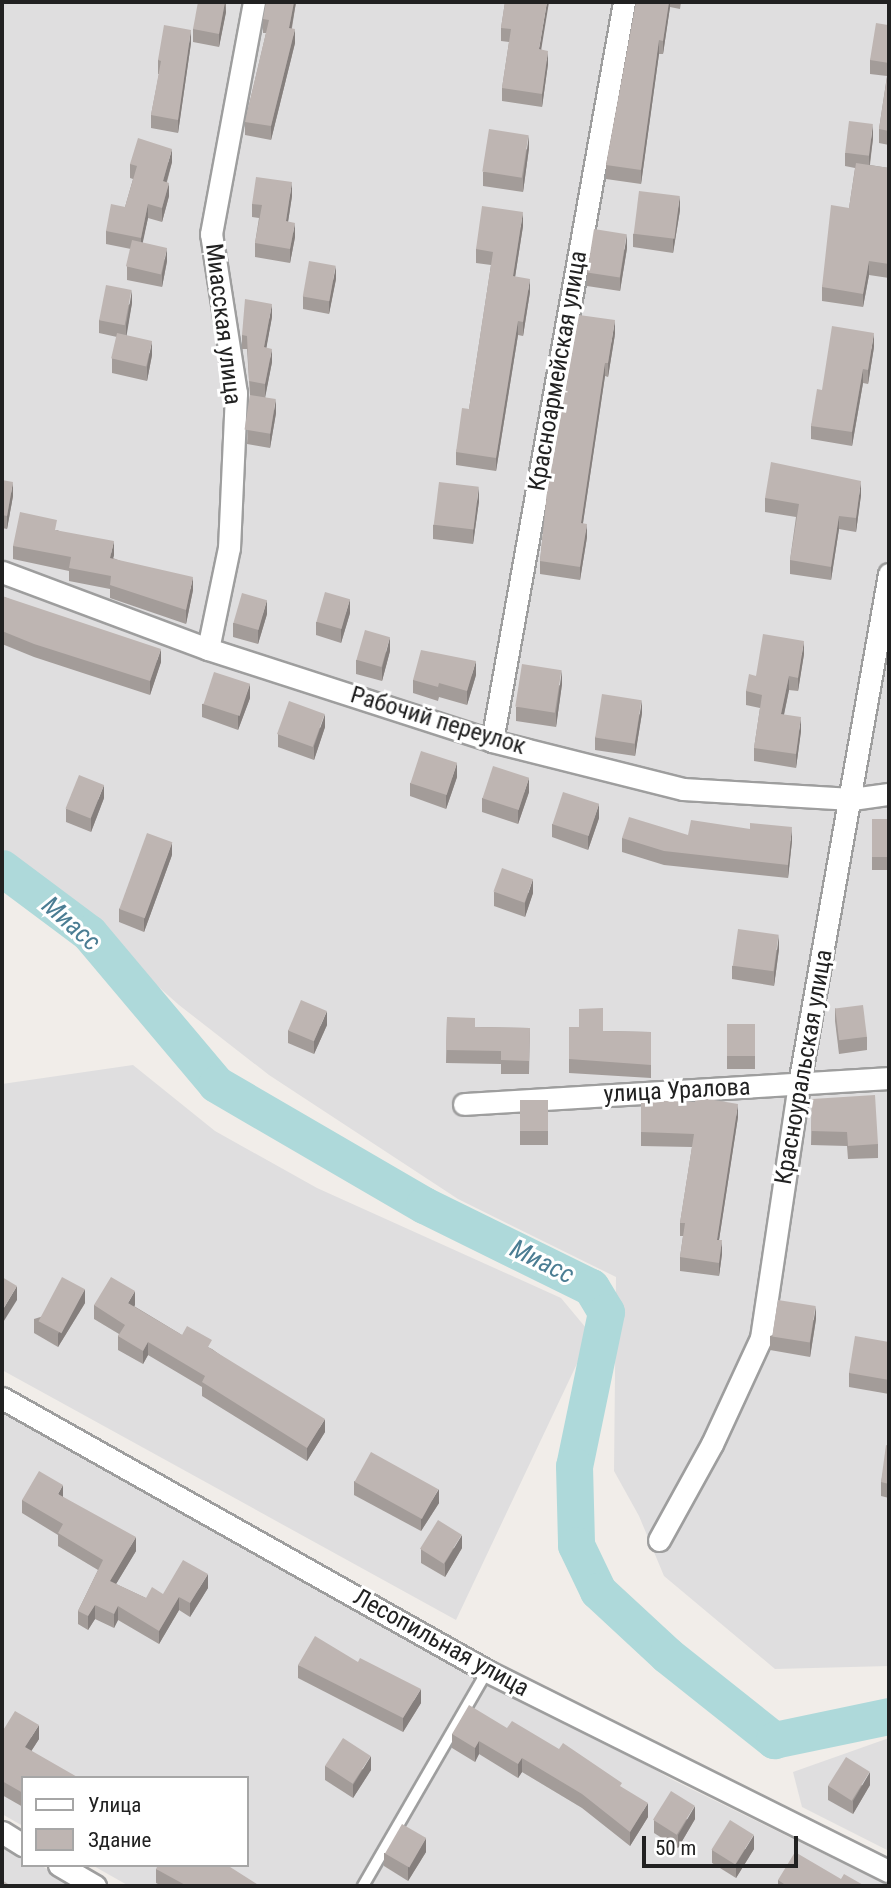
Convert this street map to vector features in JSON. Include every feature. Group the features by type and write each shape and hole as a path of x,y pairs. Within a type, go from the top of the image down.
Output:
{"street":[{"name":"Миасская улица","path":"208,649 229,548 236,393 211,234 254,2"},
{"name":"Красноармейская улица","path":"492,741 624,2"},
{"name":"Рабочий переулок","path":"2,572 208,649 492,741 683,789 852,799 889,794"},
{"name":"Красноуральская улица","path":"659,1540 712,1444 761,1338 799,1084 852,799 889,574"},
{"name":"улица Уралова","path":"464,1104 889,1078"},
{"name":"Лесопильная улица","path":"2,1398 487,1671 889,1871"},
{"path":"2,1832 21,1843"},
{"path":"63,1867 96,1886"}],"lane":[{"path":"363,1886 487,1671"}],"shaded area":[{"path":"2,2 889,2 889,1666 775,1669 664,1576 639,1516 614,1471 616,1277 458,1199 269,1075 179,1005 2,848"},
{"path":"133,1065 215,1131 317,1188 561,1298 591,1334 456,1620 2,1370 2,1084"},
{"path":"2,1409 675,1781 889,1886 129,1886 96,1867 248,1867 248,1776 21,1776 21,1825 2,1814"},
{"path":"889,1738 889,1851 802,1807 793,1772"},
{"path":"2,1845 21,1855 21,1867 44,1867 78,1886 2,1886"}],"building":[{"path":"198,2 225,2 219,34 193,29"},
{"path":"266,2 294,2 289,28 295,29 271,126 245,122 269,20 263,19"},
{"path":"505,2 547,2 539,49 548,51 542,94 502,88 511,29 501,28"},
{"path":"636,2 669,2 663,41 659,40 641,170 606,165"},
{"path":"889,13 889,63 870,60 876,23 888,25"},
{"path":"164,25 191,30 178,120 151,115 161,61 158,60"},
{"path":"889,64 889,131 879,129"},
{"path":"849,121 873,124 869,156 845,153"},
{"path":"489,129 529,135 522,178 482,171"},
{"path":"138,138 172,149 163,181 169,183 162,208 148,204 141,238 106,231 111,204 125,207 137,166 130,164"},
{"path":"856,163 889,168 889,264 869,261 863,294 822,287 831,205 849,208"},
{"path":"256,177 292,182 286,221 295,223 290,249 255,243 262,205 252,204"},
{"path":"639,191 680,196 674,239 634,234"},
{"path":"482,206 523,212 513,276 530,279 523,322 518,321 496,458 456,452 462,408 469,409 493,252 476,249"},
{"path":"594,229 627,234 620,278 587,272"},
{"path":"132,240 167,248 161,274 126,266"},
{"path":"309,261 336,266 329,301 303,296"},
{"path":"106,285 132,290 125,325 99,320"},
{"path":"245,299 272,304 264,347 272,349 265,384 249,381 247,336 242,335"},
{"path":"579,315 615,320 608,363 605,363 581,523 587,524 580,567 540,561 547,493"},
{"path":"832,326 874,333 868,370 863,369 852,432 811,426 817,389 822,390"},
{"path":"117,333 152,341 146,366 111,358"},
{"path":"250,395 276,399 270,434 245,430"},
{"path":"771,462 861,481 856,518 839,516 831,567 790,560 799,504 765,498"},
{"path":"2,480 13,482 7,516 2,515"},
{"path":"439,482 479,487 473,530 434,525"},
{"path":"20,512 57,520 55,530 114,541 110,558 193,577 186,610 110,585 111,576 69,568 71,557 13,546"},
{"path":"325,592 350,599 341,629 316,622"},
{"path":"242,593 267,600 258,630 233,623"},
{"path":"2,596 161,649 150,681 2,631"},
{"path":"365,630 390,637 381,667 356,660"},
{"path":"763,634 804,641 798,678 789,676 781,714 801,717 796,754 754,748 762,695 746,691 749,674 756,676"},
{"path":"421,650 476,661 467,691 439,683 438,687 413,680"},
{"path":"522,664 562,670 555,713 515,706"},
{"path":"214,672 250,684 240,716 203,704"},
{"path":"602,694 642,700 635,744 595,737"},
{"path":"289,701 325,714 313,747 277,734"},
{"path":"421,751 457,763 447,795 410,783"},
{"path":"493,766 529,778 519,810 482,798"},
{"path":"79,775 104,785 91,818 66,808"},
{"path":"563,792 599,804 589,836 552,824"},
{"path":"629,817 688,835 691,820 750,829 750,823 792,827 788,865 664,851 622,838"},
{"path":"872,819 889,819 889,857 872,857"},
{"path":"147,833 172,842 145,918 119,909"},
{"path":"502,868 533,879 524,903 493,891"},
{"path":"738,929 779,935 773,971 733,966"},
{"path":"301,1000 327,1011 314,1041 288,1030"},
{"path":"863,1005 867,1037 839,1040 835,1008"},
{"path":"603,1008 603,1031 651,1032 651,1065 569,1059 569,1027 579,1027 579,1009"},
{"path":"447,1017 475,1018 475,1027 530,1028 529,1061 501,1060 501,1051 446,1050"},
{"path":"727,1024 755,1024 755,1056 727,1056"},
{"path":"875,1095 878,1144 848,1146 847,1132 811,1131 812,1099"},
{"path":"696,1097 738,1104 717,1240 722,1240 719,1263 680,1257 685,1223 680,1223 694,1134 641,1132 641,1100 695,1102"},
{"path":"520,1100 548,1100 548,1131 520,1131"},
{"path":"2,1277 17,1286 2,1311"},
{"path":"62,1277 85,1289 61,1333 39,1321"},
{"path":"111,1277 135,1291 128,1303 182,1335 187,1326 212,1340 208,1347 325,1419 307,1448 202,1382 205,1376 148,1342 143,1351 118,1336 125,1325 94,1305"},
{"path":"778,1300 816,1306 810,1342 772,1337"},
{"path":"855,1336 889,1342 889,1380 849,1373"},
{"path":"886,1445 889,1446 889,1484 881,1482"},
{"path":"371,1452 438,1489 422,1519 355,1482"},
{"path":"39,1471 63,1485 58,1494 136,1537 110,1581 146,1598 152,1587 163,1594 183,1560 208,1574 190,1603 179,1597 159,1631 118,1606 114,1614 95,1605 88,1616 78,1611 103,1560 58,1533 63,1524 22,1500"},
{"path":"438,1520 462,1535 444,1564 420,1549"},
{"path":"315,1636 358,1662 360,1658 421,1689 403,1718 298,1665"},
{"path":"469,1705 507,1728 512,1721 559,1749 563,1743 622,1783 620,1786 648,1803 630,1832 582,1794 522,1758 518,1764 479,1741 475,1748 452,1734"},
{"path":"15,1711 39,1725 25,1747 76,1776 21,1776 21,1792 2,1781 2,1732"},
{"path":"343,1738 371,1756 353,1784 325,1766"},
{"path":"846,1757 870,1772 852,1801 828,1786"},
{"path":"671,1791 695,1806 677,1835 653,1820"},
{"path":"730,1820 754,1835 735,1865 711,1850"},
{"path":"402,1824 426,1838 409,1867 385,1853"},
{"path":"795,1852 841,1879 844,1874 865,1886 787,1886 778,1880"},
{"path":"230,1867 260,1886 187,1886 156,1869"}],"waterway":[{"name":"Миасс","path":"2,868 89,933 216,1084 424,1205 591,1287 606,1312 574,1466 576,1545 598,1591 667,1655 774,1740 889,1716"}]}
